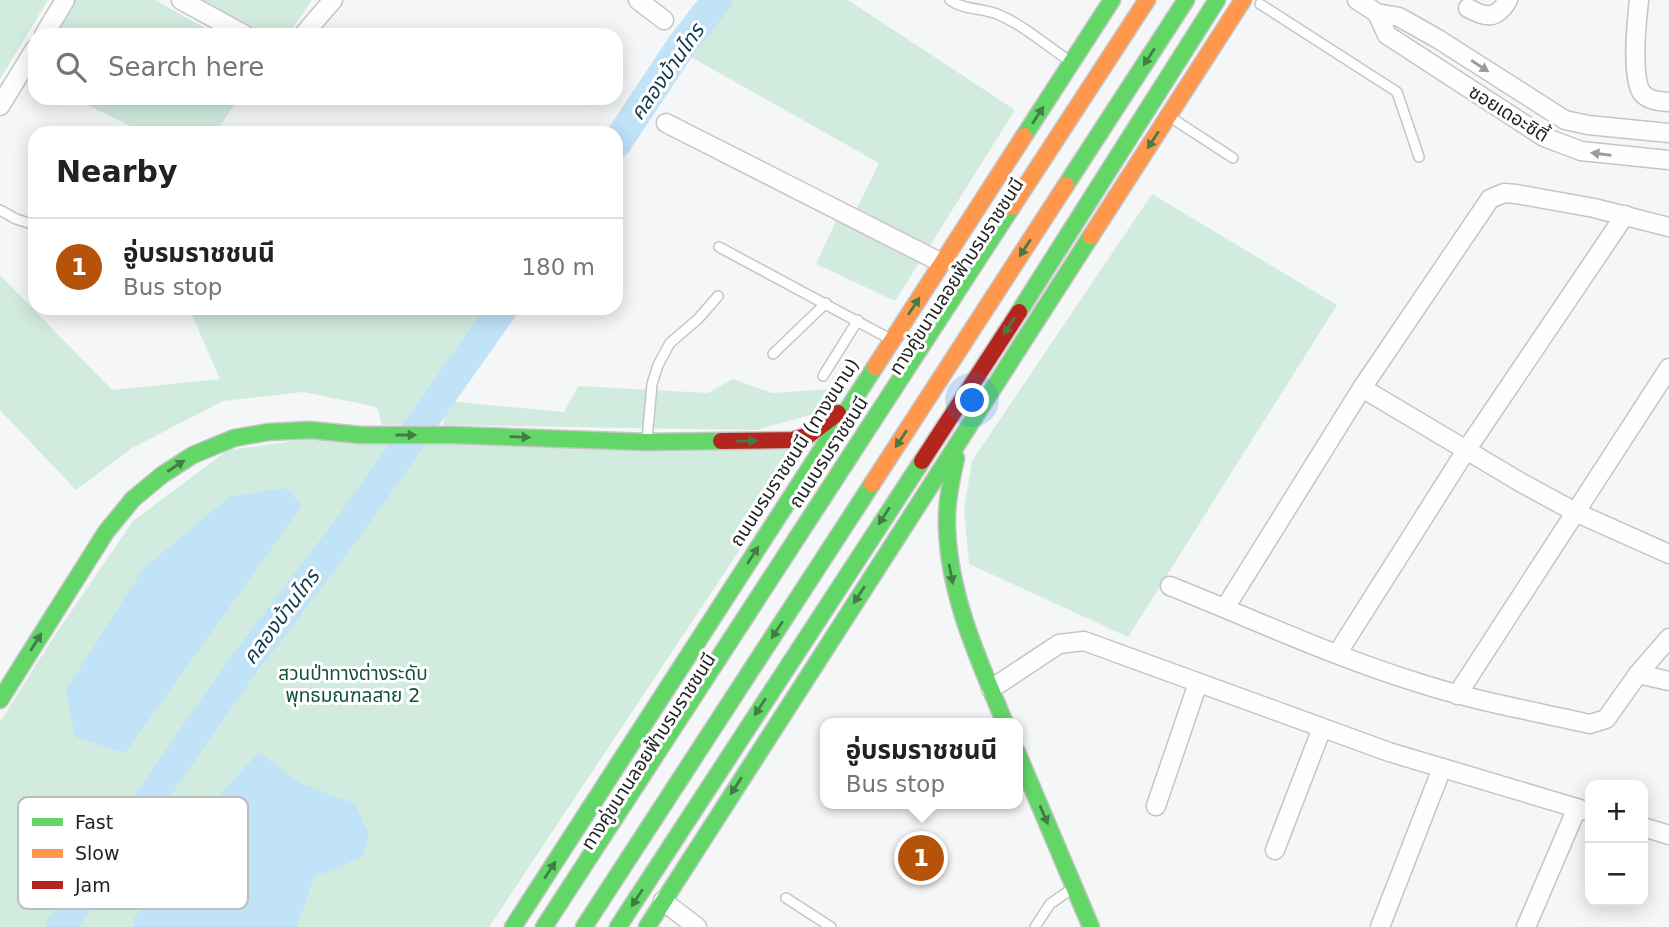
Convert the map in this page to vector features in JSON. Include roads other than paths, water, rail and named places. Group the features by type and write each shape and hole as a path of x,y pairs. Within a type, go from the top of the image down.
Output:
{"main road":[{"name":"ถนนบรมราชชนนี (ทางขนาน)","path":"513,927 1112,0"},
{"path":"1024,188 1122,0"},
{"name":"ถนนบรมราชชนนี","path":"544,927 1147,0"},
{"name":"ทางคู่ขนานลอยฟ้าบรมราชชนนี","path":"559,927 1161,0"},
{"path":"584,927 1186,0"},
{"path":"618,927 1086,207 1217,0"},
{"path":"1086,207 1112,179 1165,94 1224,16 1241,2"},
{"path":"647,927 1241,2"},
{"path":"0,700 106,532 133,499 162,475 193,455 234,438 270,432 310,430 361,435 452,435 646,442 793,440 808,435 850,404"},
{"path":"963,435 947,495 947,547 959,607 1003,718"},
{"path":"1023,766 1091,927"}],"street":[{"path":"48,28 65,0"},
{"path":"181,0 232,28"},
{"path":"309,28 333,0"},
{"path":"638,0 664,20"},
{"name":"ซอยเดอะซิตี้","path":"1357,0 1377,13 1399,17 1438,39 1565,120 1588,125 1669,133"},
{"path":"1468,8 1485,16 1492,15 1502,10 1508,0"},
{"path":"1639,0 1637,86 1643,95 1653,100 1669,102"},
{"name":"ซอยเดอะซิตี้","path":"1377,13 1387,36 1544,137 1581,151 1669,160"},
{"path":"1425,60 1438,39"},
{"path":"0,106 28,60"},
{"path":"666,123 942,262"},
{"path":"1225,608 1362,388 1489,199 1504,192 1625,215 1669,227"},
{"path":"1336,654 1467,449 1625,215"},
{"path":"1457,695 1669,368"},
{"path":"1362,388 1575,512 1669,554"},
{"path":"1170,586 1336,654 1457,695 1590,724 1605,719 1669,638"},
{"path":"991,689 1059,644 1084,641 1389,752 1584,810 1526,927"},
{"path":"1639,674 1669,681"},
{"path":"1156,806 1198,683"},
{"path":"1275,850 1322,728"},
{"path":"1380,927 1441,768"},
{"path":"1648,829 1669,835"},
{"path":"663,901 697,927"}],"lane":[{"path":"950,0 965,8 994,13 1012,21 1072,63"},
{"path":"1260,4 1397,92 1419,157"},
{"path":"1168,116 1233,158"},
{"path":"0,209 28,223"},
{"path":"719,247 892,340"},
{"path":"646,442 652,384 658,365 670,343 698,319 718,296"},
{"path":"774,354 826,303"},
{"path":"823,376 858,320"},
{"path":"1035,927 1050,904 1074,887"},
{"path":"786,898 831,927"}],"water":[{"path":"287,488 302,506 125,753 75,737 66,690 143,569 229,497"},
{"path":"259,752 300,783 355,804 369,834 362,857 314,877 297,927 133,927 134,917 143,909 248,909 248,797 219,797"}],"waterway":[{"name":"คลองบ้านไทร","path":"623,133 681,46 717,0"},
{"name":"คลองบ้านไทร","path":"151,797 241,668 348,528 498,315"},
{"name":"คลองบ้านไทร","path":"61,927 74,909"}],"place":[{"name":"อู่บรมราชชนนี","path":"921,858"}],"park label":[{"name":"สวนป่าทางต่างระดับ พุทธมณฑลสาย 2","path":"353,684"}]}
